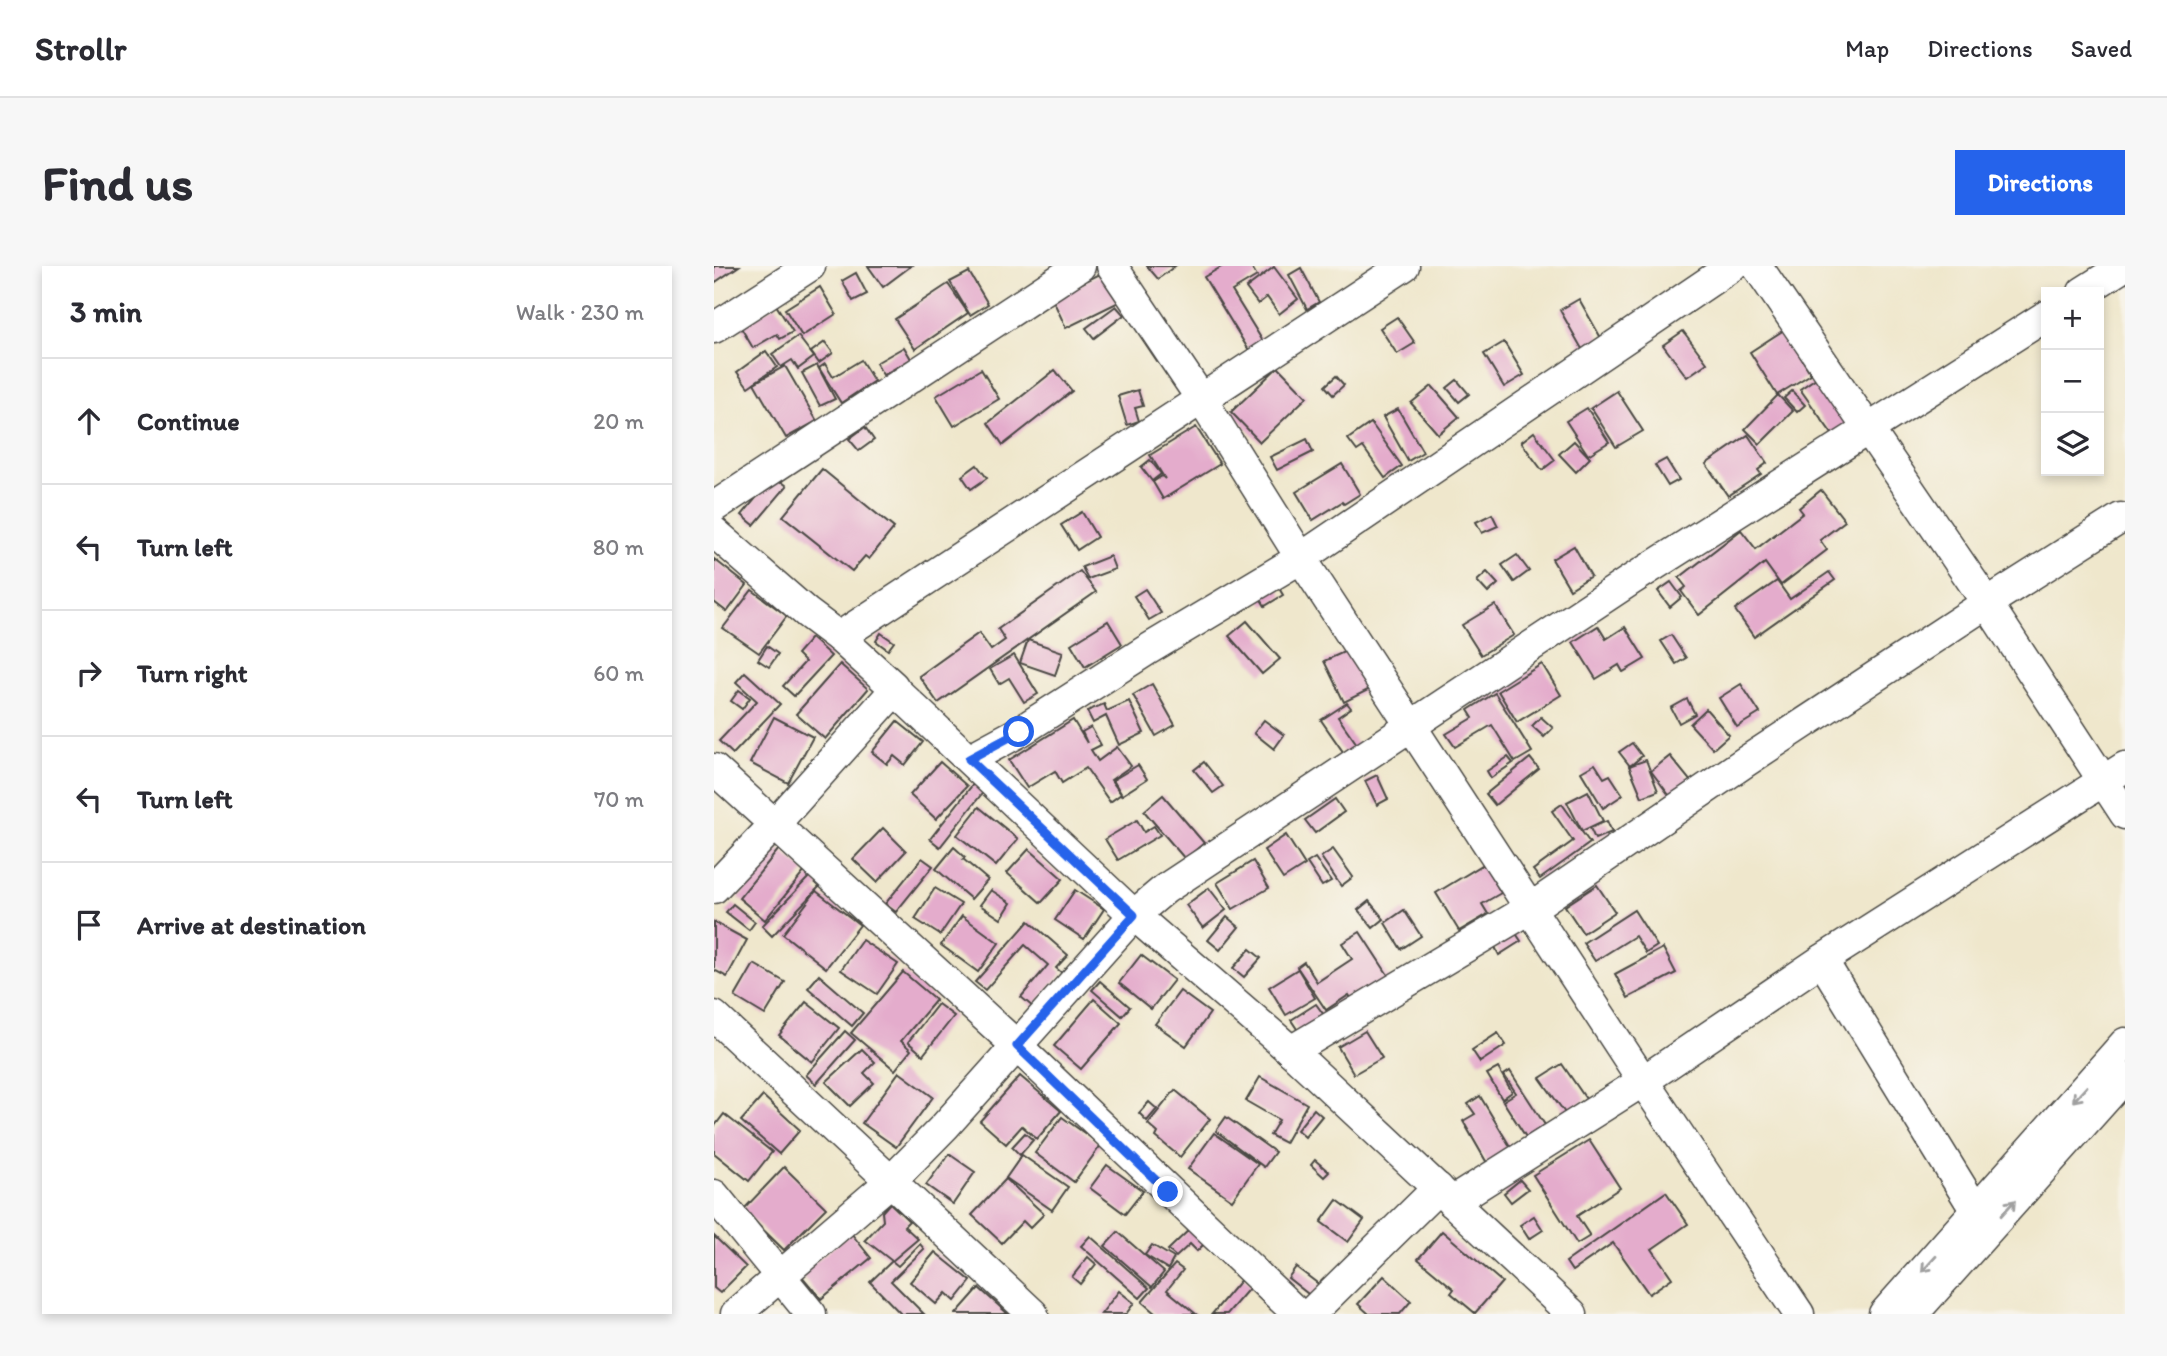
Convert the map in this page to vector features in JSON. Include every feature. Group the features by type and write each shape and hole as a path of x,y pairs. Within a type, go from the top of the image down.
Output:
{"street":[{"path":"714,328 810,266"},
{"path":"714,507 1080,266"},
{"path":"1112,266 1202,400 1301,558 1643,1081 1799,1314"},
{"path":"839,637 1404,266"},
{"path":"969,759 1019,732 1147,650 1301,558 1732,266"},
{"path":"1757,266 1986,603 2115,774 2125,814"},
{"path":"2091,287 2124,266"},
{"path":"736,1314 890,1182 945,1126 1134,915 1165,889 1631,580 2041,319"},
{"path":"1291,1051 1531,908 1745,762 1986,603 2121,518"},
{"path":"714,532 807,613 839,637 1134,915 1291,1051 1572,1314"},
{"path":"714,888 895,690"},
{"path":"714,769 1017,1046 1298,1314"},
{"path":"1310,1314 1445,1195 1643,1081 1822,960 2115,774"},
{"path":"1822,960 1976,1211"},
{"path":"714,1016 1033,1314"},
{"path":"1884,1314 2125,1042"},
{"path":"1913,1314 2125,1077"},
{"path":"714,1195 811,1314"}],"building":[{"path":"714,266 739,266 714,283"},
{"path":"868,266 911,266 883,287"},
{"path":"1147,266 1175,266 1158,279"},
{"path":"1223,266 1251,266 1257,276 1232,291 1264,343 1250,352 1204,277"},
{"path":"1274,267 1298,299 1279,314 1267,297 1258,304 1246,288"},
{"path":"1301,268 1319,302 1307,309 1289,275"},
{"path":"1108,270 1123,300 1066,328 1052,298"},
{"path":"969,272 988,304 970,315 950,282"},
{"path":"856,273 867,294 853,301 842,281"},
{"path":"948,284 968,313 915,349 895,319"},
{"path":"820,287 836,314 802,336 785,309"},
{"path":"1579,299 1601,338 1582,349 1560,310"},
{"path":"776,305 793,332 780,339 777,334 753,348 740,326"},
{"path":"1116,306 1124,315 1094,338 1086,328"},
{"path":"1397,317 1415,343 1397,354 1380,328"},
{"path":"1784,330 1811,374 1777,395 1750,352"},
{"path":"1683,331 1707,363 1687,377 1663,345"},
{"path":"798,336 814,357 798,369 792,360 781,367 772,354"},
{"path":"825,342 833,353 819,363 811,352"},
{"path":"1504,342 1524,375 1504,387 1484,354"},
{"path":"904,347 911,359 883,375 876,363"},
{"path":"766,351 777,367 748,387 737,372"},
{"path":"861,360 874,381 841,403 819,368 825,364 833,377"},
{"path":"817,365 835,399 820,406 802,373"},
{"path":"785,366 817,421 786,438 754,383"},
{"path":"1278,367 1307,397 1260,442 1231,412"},
{"path":"981,369 999,399 954,426 936,396"},
{"path":"1055,370 1072,391 1003,445 988,423"},
{"path":"1825,372 1860,421 1835,438 1800,389"},
{"path":"1336,376 1344,385 1333,395 1325,386"},
{"path":"1457,380 1469,394 1459,402 1447,388"},
{"path":"1432,386 1459,417 1438,434 1411,403"},
{"path":"1138,390 1143,406 1135,408 1139,421 1127,425 1118,396"},
{"path":"1617,391 1643,431 1616,447 1591,408"},
{"path":"1792,391 1805,405 1797,412 1784,398"},
{"path":"1778,395 1793,411 1760,444 1745,429"},
{"path":"1587,408 1609,442 1588,455 1566,421"},
{"path":"1398,409 1423,452 1408,461 1383,417"},
{"path":"1371,423 1402,466 1385,478 1363,447 1357,451 1348,439"},
{"path":"865,427 874,440 859,451 849,439"},
{"path":"1196,427 1220,464 1163,499 1153,482 1162,476 1165,479 1150,455"},
{"path":"1534,432 1555,460 1542,470 1521,442"},
{"path":"1748,435 1767,463 1758,470 1761,474 1728,496 1706,464"},
{"path":"1307,439 1313,452 1277,470 1270,457"},
{"path":"1574,441 1590,458 1576,472 1559,454"},
{"path":"1666,459 1679,480 1668,486 1655,465"},
{"path":"1150,460 1161,474 1152,481 1141,467"},
{"path":"1342,464 1360,494 1313,520 1296,492"},
{"path":"977,465 987,478 971,489 962,476"},
{"path":"822,469 894,528 869,559 865,556 852,571 783,516"},
{"path":"774,476 787,486 754,525 742,515"},
{"path":"1821,490 1845,521 1820,540 1827,550 1781,585 1765,563 1699,615 1681,591 1686,587 1679,578 1741,530 1756,549 1803,513 1799,508"},
{"path":"1082,512 1097,537 1077,550 1061,525"},
{"path":"1492,514 1498,526 1482,533 1476,522"},
{"path":"1574,546 1591,576 1570,589 1552,559"},
{"path":"1517,555 1529,571 1514,582 1502,565"},
{"path":"1110,556 1115,569 1088,579 1082,567"},
{"path":"714,559 747,585 727,612 714,602"},
{"path":"1080,571 1096,592 938,703 919,676 979,633 991,650 1005,640 998,629"},
{"path":"1487,572 1498,584 1488,593 1477,581"},
{"path":"1829,572 1835,580 1754,637 1735,610 1777,581 1790,599"},
{"path":"1671,582 1682,597 1670,607 1658,591"},
{"path":"1277,585 1283,595 1265,606 1259,596"},
{"path":"1145,589 1161,613 1149,620 1134,596"},
{"path":"752,590 787,616 759,653 723,628"},
{"path":"1495,605 1514,635 1481,655 1462,625"},
{"path":"1108,621 1122,644 1085,667 1071,644"},
{"path":"1247,621 1280,659 1262,674 1229,636"},
{"path":"1598,626 1606,639 1625,627 1645,659 1623,672 1619,665 1596,679 1573,642"},
{"path":"881,633 894,642 888,650 876,641"},
{"path":"1671,635 1686,658 1676,664 1661,641"},
{"path":"811,638 831,656 794,696 783,686 805,662 797,654"},
{"path":"1028,640 1063,652 1055,675 1020,663"},
{"path":"767,646 778,654 769,667 758,660"},
{"path":"1355,647 1374,687 1344,702 1324,661"},
{"path":"1014,655 1038,694 1024,702 1009,678 999,684 990,669"},
{"path":"840,664 868,689 825,739 796,714"},
{"path":"1542,664 1561,695 1517,722 1498,691"},
{"path":"745,672 780,704 733,754 719,741 757,701 736,682"},
{"path":"1152,684 1175,725 1156,736 1133,695"},
{"path":"1741,684 1760,713 1737,727 1719,698"},
{"path":"739,690 750,698 742,709 731,701"},
{"path":"1495,693 1532,752 1515,762 1492,725 1455,747 1446,734 1473,718 1468,710"},
{"path":"1687,699 1695,714 1679,723 1671,708"},
{"path":"1129,701 1144,733 1119,745 1106,716 1093,723 1087,711 1104,704 1107,711"},
{"path":"1347,703 1351,708 1338,717 1359,747 1346,756 1321,720"},
{"path":"1706,709 1729,735 1713,749 1690,724"},
{"path":"774,717 813,737 788,783 750,763"},
{"path":"1541,717 1553,728 1544,737 1532,726"},
{"path":"1073,720 1087,743 1082,732 1091,727 1101,745 1091,750 1098,761 1117,747 1131,766 1111,780 1121,794 1110,802 1086,768 1062,783 1055,771 1027,788 1009,760"},
{"path":"1264,720 1284,735 1274,749 1254,733"},
{"path":"897,721 923,742 905,765 894,756 887,764 872,752"},
{"path":"1632,743 1642,756 1630,766 1619,752"},
{"path":"1670,756 1692,783 1672,799 1651,771"},
{"path":"1508,757 1513,763 1491,778 1487,771"},
{"path":"1530,758 1539,769 1495,805 1486,794"},
{"path":"1646,760 1658,791 1642,797 1629,766"},
{"path":"940,762 967,786 936,819 910,795"},
{"path":"1204,762 1223,786 1213,793 1194,770"},
{"path":"1595,764 1604,778 1610,775 1623,795 1603,808 1581,772"},
{"path":"1138,765 1147,779 1122,795 1113,780"},
{"path":"1377,775 1388,799 1377,805 1365,781"},
{"path":"974,783 984,791 940,847 930,839"},
{"path":"1588,791 1603,821 1582,831 1567,802"},
{"path":"1163,795 1204,843 1185,859 1144,811"},
{"path":"1335,799 1344,812 1315,833 1305,820"},
{"path":"1562,804 1590,843 1540,879 1533,870 1573,841 1552,811"},
{"path":"979,807 1018,839 996,866 957,835"},
{"path":"1137,820 1144,832 1154,826 1160,835 1118,860 1105,839"},
{"path":"1607,821 1612,832 1595,839 1590,828"},
{"path":"883,828 906,851 877,882 853,859"},
{"path":"1286,835 1305,865 1283,879 1264,850"},
{"path":"954,847 965,857 963,859 988,880 971,899 936,869"},
{"path":"779,849 805,871 765,920 739,898"},
{"path":"1029,849 1063,879 1041,903 1007,873"},
{"path":"1333,849 1353,877 1341,886 1321,857"},
{"path":"922,858 933,866 896,912 885,904"},
{"path":"1315,858 1331,881 1322,886 1307,863"},
{"path":"1253,861 1269,888 1233,909 1217,883"},
{"path":"1484,864 1501,893 1482,904 1488,914 1459,931 1436,893"},
{"path":"810,876 820,886 772,936 762,926"},
{"path":"1597,885 1615,912 1583,933 1565,906"},
{"path":"935,888 961,904 940,935 915,919"},
{"path":"1209,888 1226,910 1203,928 1186,905"},
{"path":"991,890 1011,903 1001,919 980,905"},
{"path":"1075,890 1104,909 1084,939 1055,920"},
{"path":"816,891 860,925 826,968 783,934"},
{"path":"1369,901 1384,919 1373,928 1358,910"},
{"path":"733,904 755,922 749,930 726,912"},
{"path":"1404,910 1421,936 1401,949 1385,923"},
{"path":"1634,910 1657,946 1646,953 1635,936 1595,961 1583,943"},
{"path":"962,916 999,943 978,972 941,945"},
{"path":"1227,917 1239,927 1220,950 1208,940"},
{"path":"1029,921 1068,955 1056,968 1062,973 1033,1007 1021,997 1048,965 1025,945 985,990 975,982"},
{"path":"714,922 747,940 727,977 714,970"},
{"path":"1360,932 1390,978 1353,1001 1349,995 1326,1010 1297,967 1304,962 1317,982 1352,959 1342,943"},
{"path":"1515,932 1521,941 1499,955 1494,945"},
{"path":"862,940 898,964 877,994 841,970"},
{"path":"1663,948 1676,973 1628,998 1615,974"},
{"path":"1250,949 1261,958 1244,977 1233,968"},
{"path":"1141,955 1174,980 1151,1009 1119,983"},
{"path":"754,964 785,982 765,1015 735,997"},
{"path":"1298,969 1315,998 1286,1015 1269,987"},
{"path":"903,972 936,1000 901,1041 911,1050 895,1070 851,1033"},
{"path":"819,975 863,1013 852,1026 808,988"},
{"path":"1100,981 1130,1007 1122,1016 1092,990"},
{"path":"1180,991 1210,1013 1186,1046 1155,1024"},
{"path":"1094,999 1121,1023 1081,1069 1054,1046"},
{"path":"806,1002 839,1028 812,1062 779,1035"},
{"path":"938,1004 954,1016 923,1055 908,1042"},
{"path":"1316,1004 1326,1018 1301,1035 1291,1020"},
{"path":"845,1031 855,1040 816,1084 806,1075"},
{"path":"1365,1031 1382,1058 1354,1074 1338,1047"},
{"path":"1498,1033 1506,1045 1480,1062 1472,1050"},
{"path":"862,1049 875,1062 864,1073 874,1083 850,1106 826,1082"},
{"path":"1562,1064 1586,1099 1565,1113 1540,1078"},
{"path":"1498,1068 1512,1092 1502,1099 1487,1074"},
{"path":"1510,1071 1545,1125 1526,1137 1503,1101 1516,1093 1504,1075"},
{"path":"899,1072 933,1097 896,1147 862,1123"},
{"path":"1020,1076 1061,1111 1037,1139 1022,1126 1006,1144 980,1121"},
{"path":"1260,1077 1307,1104 1285,1143 1270,1135 1279,1120 1246,1101"},
{"path":"1175,1090 1210,1119 1180,1157 1156,1137 1158,1133 1148,1124"},
{"path":"763,1096 800,1130 779,1154 741,1121"},
{"path":"1480,1096 1511,1148 1487,1163 1463,1121 1475,1114 1468,1104"},
{"path":"1149,1102 1157,1109 1147,1121 1139,1113"},
{"path":"1314,1109 1322,1116 1305,1137 1297,1130"},
{"path":"724,1114 772,1152 749,1181 714,1153 714,1127"},
{"path":"1062,1117 1101,1145 1074,1182 1035,1153"},
{"path":"1226,1117 1275,1152 1264,1167 1216,1131"},
{"path":"1025,1133 1033,1140 1020,1155 1012,1147"},
{"path":"1214,1133 1258,1164 1232,1200 1188,1169"},
{"path":"1589,1140 1620,1188 1577,1216 1590,1236 1577,1244 1533,1175"},
{"path":"949,1154 975,1172 953,1204 926,1185"},
{"path":"1022,1155 1068,1187 1052,1210 1006,1178"},
{"path":"1315,1160 1329,1172 1324,1177 1311,1165"},
{"path":"1107,1165 1143,1191 1125,1214 1090,1188"},
{"path":"784,1167 826,1208 784,1250 743,1210"},
{"path":"1006,1179 1044,1214 1030,1228 1023,1221 1002,1243 972,1215"},
{"path":"1520,1180 1528,1189 1511,1202 1504,1193"},
{"path":"1666,1192 1688,1224 1652,1249 1672,1278 1649,1294 1613,1243 1572,1271 1566,1262"},
{"path":"1337,1200 1364,1220 1348,1242 1321,1222"},
{"path":"890,1203 909,1221 904,1226 918,1239 892,1261 865,1240 883,1221 882,1212"},
{"path":"1534,1216 1543,1230 1529,1239 1520,1225"},
{"path":"1192,1227 1207,1241 1197,1251 1190,1244 1176,1257 1168,1250"},
{"path":"1442,1231 1502,1282 1475,1313 1451,1293 1454,1289 1418,1259"},
{"path":"1118,1232 1164,1272 1152,1287 1105,1246"},
{"path":"851,1233 871,1258 821,1299 800,1274"},
{"path":"714,1236 746,1267 720,1293 714,1288"},
{"path":"1090,1236 1149,1288 1140,1298 1081,1246"},
{"path":"920,1244 924,1249 891,1281 924,1314 901,1314 870,1282 892,1261 898,1266"},
{"path":"1152,1245 1174,1258 1168,1269 1145,1255"},
{"path":"935,1252 971,1281 955,1301 946,1293 936,1304 910,1282"},
{"path":"1088,1257 1096,1264 1080,1284 1072,1277"},
{"path":"1175,1264 1183,1270 1167,1290 1196,1314 1156,1314 1142,1302"},
{"path":"1296,1267 1321,1286 1312,1297 1288,1278"},
{"path":"1384,1276 1411,1301 1400,1314 1369,1314 1358,1304"},
{"path":"1243,1277 1252,1285 1227,1314 1212,1314"},
{"path":"979,1288 1008,1314 956,1314"},
{"path":"1119,1291 1134,1303 1126,1314 1101,1314"}],"route":[{"path":"1019,732 969,759 1134,915 1017,1046 1168,1192"}]}
